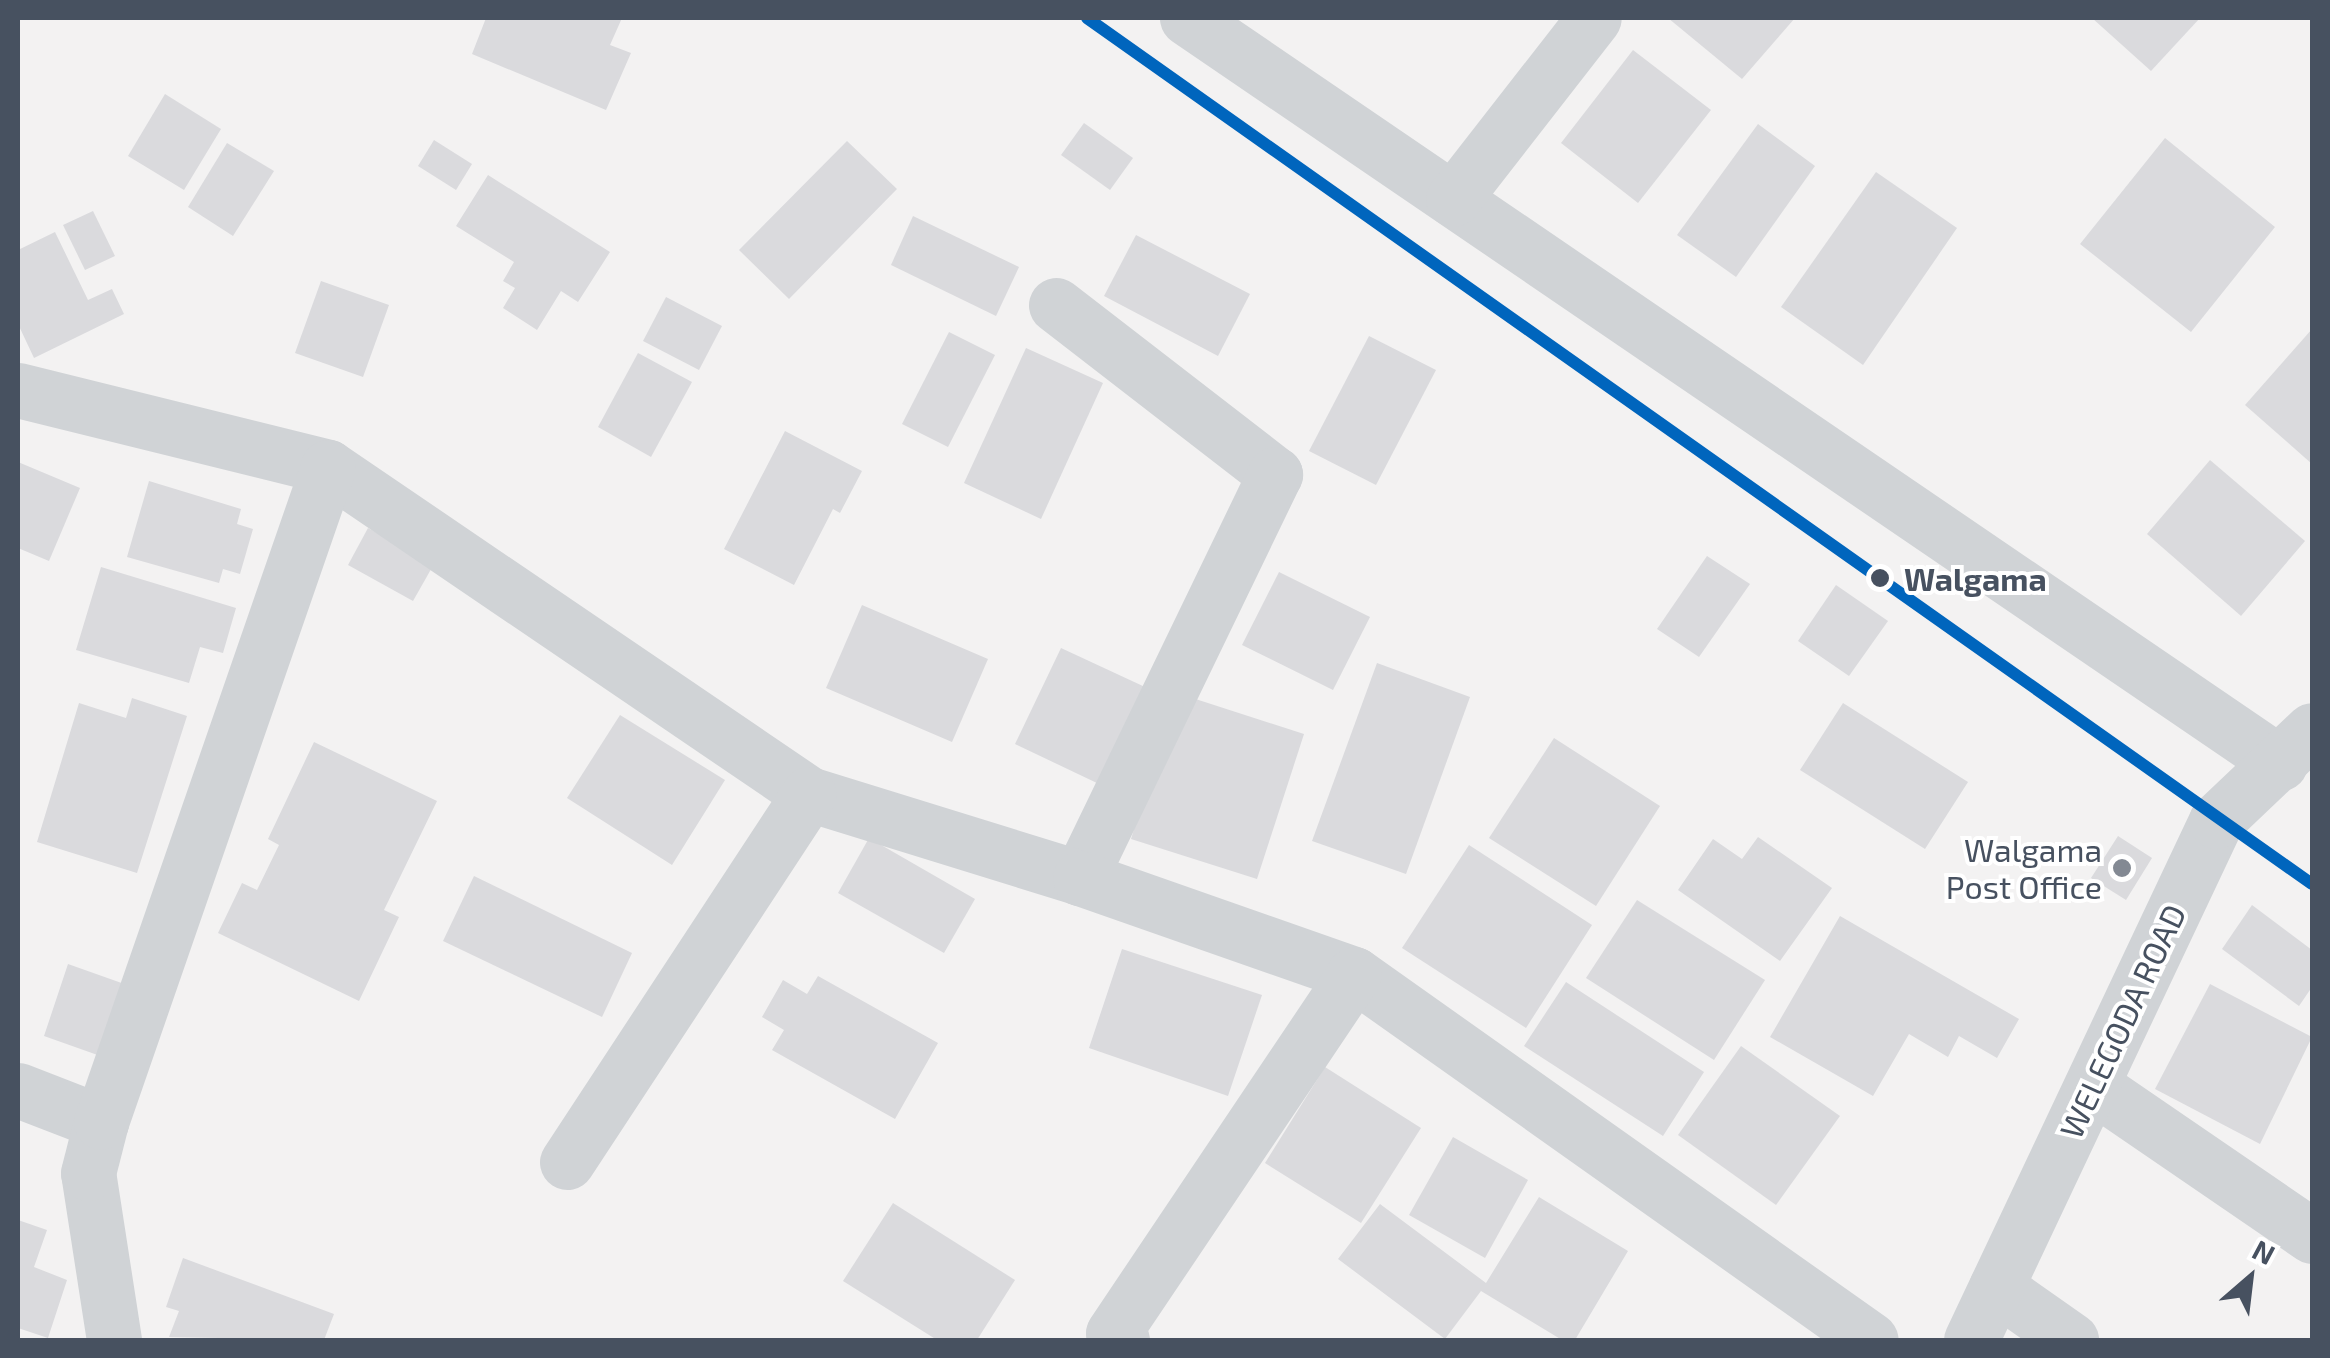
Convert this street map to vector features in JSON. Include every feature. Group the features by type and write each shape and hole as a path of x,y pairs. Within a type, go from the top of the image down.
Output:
{"street":[{"path":"1187,18 1453,199 2296,746"},
{"path":"1453,199 1594,18"},
{"path":"1056,305 1276,474 1080,878"},
{"path":"18,390 328,467 809,794 1080,878 1354,974 1871,1340"},
{"path":"114,1340 88,1174 101,1122 328,467"},
{"name":"WELEGODA ROAD","path":"1971,1340 2216,820 2296,746"},
{"path":"567,1162 809,794"},
{"path":"1122,1340 1113,1334 1354,974"},
{"path":"2093,1086 2312,1236"},
{"path":"18,1090 101,1122"},
{"path":"1996,1287 2071,1340"}],"building":[{"path":"486,18 622,18 610,45 631,53 606,110 472,54"},
{"path":"1668,18 1795,18 1742,79"},
{"path":"2092,18 2200,18 2151,71"},
{"path":"1633,50 1711,110 1638,203 1561,143"},
{"path":"165,94 221,129 184,190 128,156"},
{"path":"1084,123 1133,158 1110,190 1061,155"},
{"path":"1758,124 1815,166 1736,277 1677,235"},
{"path":"2165,138 2275,227 2191,332 2080,244"},
{"path":"434,140 472,164 456,190 418,166"},
{"path":"847,141 897,189 789,299 739,250"},
{"path":"227,143 274,171 233,236 188,207"},
{"path":"1876,172 1957,228 1863,365 1781,307"},
{"path":"488,175 610,252 578,302 561,291 537,330 503,308 515,288 503,281 514,262 456,226"},
{"path":"93,211 115,256 85,270 63,225"},
{"path":"913,216 1019,267 996,316 891,265"},
{"path":"55,232 88,300 112,289 124,314 34,358 18,324 18,250"},
{"path":"1136,235 1250,294 1218,356 1104,296"},
{"path":"321,281 389,305 363,377 295,353"},
{"path":"666,297 722,326 699,370 643,341"},
{"path":"2312,329 2312,464 2245,405"},
{"path":"949,332 995,355 948,447 902,424"},
{"path":"1369,336 1436,370 1376,485 1309,451"},
{"path":"1026,348 1103,383 1041,519 964,483"},
{"path":"638,353 692,382 651,457 598,427"},
{"path":"785,431 862,471 840,513 833,509 794,585 724,549"},
{"path":"2210,460 2305,541 2241,616 2147,534"},
{"path":"18,462 80,488 49,561 18,548"},
{"path":"149,481 241,509 237,524 253,529 240,574 223,569 219,583 127,557"},
{"path":"368,528 434,564 413,601 348,565"},
{"path":"1707,556 1750,584 1699,657 1657,629"},
{"path":"101,567 236,608 223,653 200,647 189,683 76,650"},
{"path":"1279,572 1370,617 1333,690 1242,645"},
{"name":"Walgama","path":"1836,585 1888,621 1849,676 1798,641"},
{"path":"862,605 988,659 952,742 826,688"},
{"path":"1061,648 1145,687 1099,784 1015,744"},
{"path":"1377,663 1470,697 1406,874 1312,841"},
{"path":"1177,693 1304,734 1257,879 1131,839"},
{"path":"132,698 187,716 137,873 37,842 79,703 126,718"},
{"path":"1843,703 1968,782 1925,849 1800,770"},
{"path":"620,715 725,780 672,865 567,798"},
{"path":"1554,738 1660,806 1596,906 1489,838"},
{"path":"314,742 437,801 384,910 399,917 359,1001 218,933 242,883 257,890 279,845 268,839"},
{"name":"Walgama Post Office","path":"2118,836 2152,858 2126,900 2091,878"},
{"path":"1758,837 1832,888 1780,961 1678,890 1713,839 1742,859"},
{"path":"869,838 975,899 944,953 838,893"},
{"path":"1469,845 1592,925 1526,1028 1402,948"},
{"path":"474,876 632,953 602,1017 443,941"},
{"path":"1637,900 1765,980 1714,1060 1586,978"},
{"path":"2252,905 2312,950 2312,987 2299,1006 2222,949"},
{"path":"1840,916 2019,1019 1997,1058 1959,1036 1948,1057 1909,1034 1873,1096 1770,1037"},
{"path":"1122,949 1262,995 1228,1096 1089,1048"},
{"path":"68,964 130,986 106,1058 44,1036"},
{"path":"818,976 938,1043 895,1119 772,1050 784,1030 762,1017 783,980 807,994"},
{"path":"1566,982 1704,1072 1663,1136 1524,1046"},
{"path":"2210,984 2312,1037 2260,1144 2155,1089"},
{"path":"1741,1046 1840,1116 1776,1205 1678,1135"},
{"path":"1325,1067 1421,1128 1361,1223 1265,1163"},
{"path":"1453,1137 1528,1180 1485,1258 1409,1215"},
{"path":"1539,1197 1628,1251 1575,1340 1562,1340 1481,1291 1445,1339 1338,1259 1380,1204 1486,1283"},
{"path":"893,1203 1015,1280 977,1340 937,1340 843,1281"},
{"path":"18,1220 47,1230 34,1267 67,1280 48,1338 18,1328"},
{"path":"183,1258 334,1314 324,1340 169,1337 179,1311 166,1307"}],"transit line":[{"path":"1087,18 2312,884"}],"place":[{"name":"Walgama","path":"1880,578"},
{"name":"Walgama Post Office","path":"2122,868"}]}
